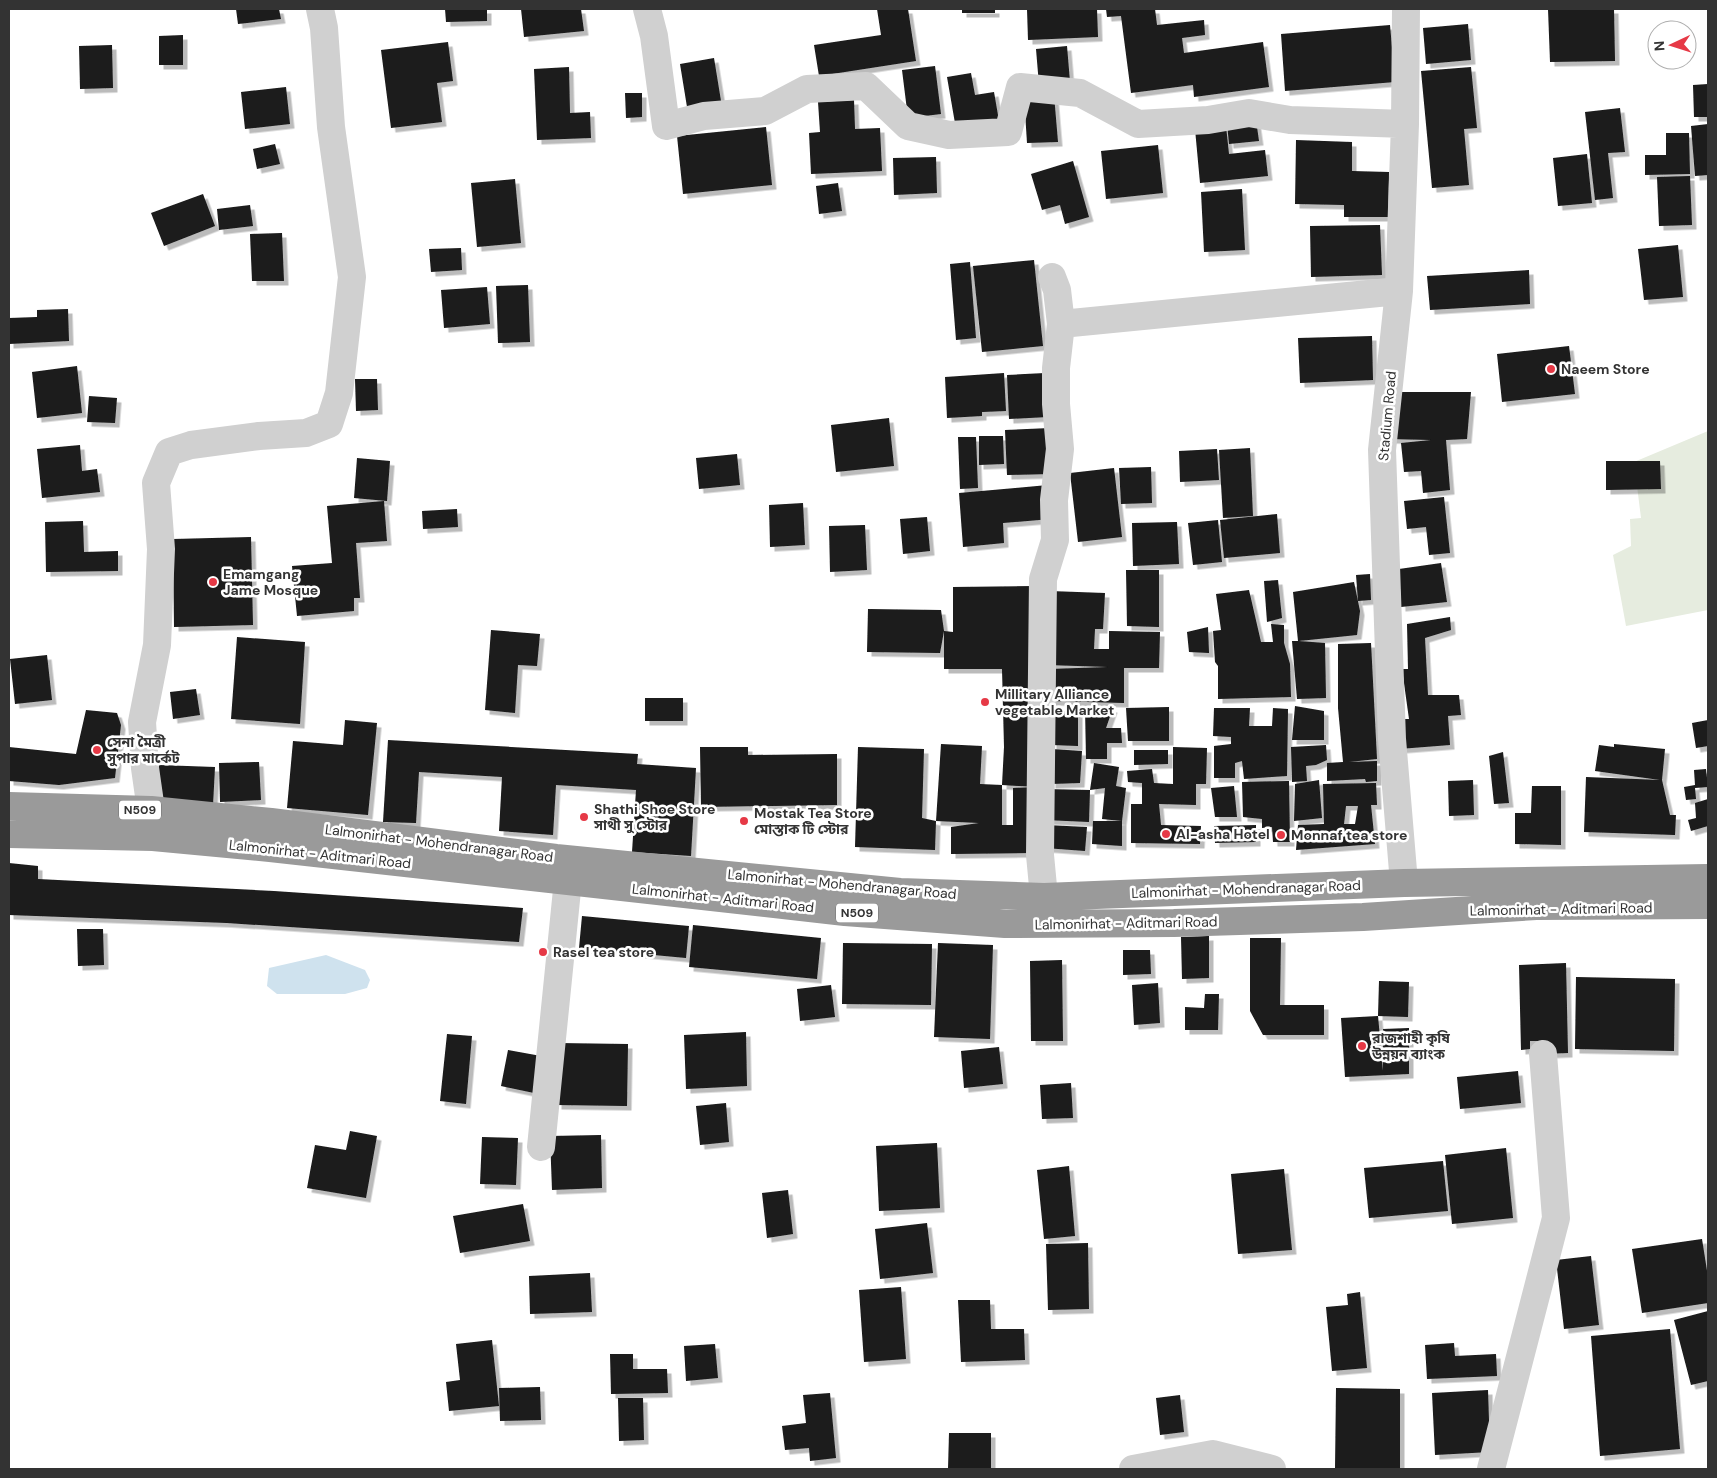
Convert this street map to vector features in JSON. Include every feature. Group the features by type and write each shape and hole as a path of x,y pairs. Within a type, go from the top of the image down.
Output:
{"highway":[{"name":"Lalmonirhat - Mohendranagar Road","path":"9,806 151,810 271,822 556,858 900,892 1044,897 1404,883 1708,878"},
{"name":"Lalmonirhat - Aditmari Road","path":"9,834 153,837 568,880 846,912 1005,924 1174,923 1363,917 1536,906 1708,905"}],"street":[{"path":"151,810 145,768 142,722 157,645 161,549 156,483 168,452 192,445 259,436 306,433 329,424 339,393 352,277 331,127 324,28 320,9"},
{"path":"647,9 654,36 666,126 704,116 765,111 807,89 866,86 908,126 950,135 1008,132 1020,87 1080,93 1138,124 1208,120 1249,113 1290,120 1405,124"},
{"name":"Stadium Road","path":"1404,883 1392,740 1382,450 1399,291 1405,124 1406,9"},
{"path":"1044,897 1040,855 1043,579 1055,540 1054,500 1060,449 1056,404 1056,368 1061,324 1057,290 1052,278"},
{"path":"1061,324 1399,291"},
{"path":"541,1148 568,880"},
{"path":"1491,1469 1556,1218 1543,1054"},
{"path":"1133,1469 1214,1462 1272,1469"}],"shaded area":[{"path":"1708,431 1708,610 1626,626 1613,555 1631,546 1630,519 1641,518 1634,462"}],"water":[{"path":"326,955 365,970 370,980 367,988 345,994 277,994 267,986 269,968"}],"building":[{"path":"236,9 279,9 281,19 238,24"},
{"path":"445,9 487,9 487,21 446,22"},
{"path":"521,9 581,9 584,31 524,37"},
{"path":"877,9 908,9 916,61 819,76 814,45 881,35"},
{"path":"962,9 995,9 995,13 962,13"},
{"path":"1027,9 1097,9 1098,37 1028,40"},
{"path":"1106,9 1155,9 1157,25 1204,20 1205,35 1182,38 1184,53 1263,42 1269,87 1194,97 1193,85 1131,93 1121,16 1107,17"},
{"path":"1548,9 1614,9 1615,61 1550,62"},
{"path":"1468,24 1471,60 1426,64 1423,28"},
{"path":"1390,25 1395,82 1285,91 1281,34"},
{"path":"183,35 183,65 159,65 159,36"},
{"path":"448,42 453,81 437,83 442,122 391,128 381,50"},
{"path":"112,45 113,88 80,89 79,46"},
{"path":"1067,46 1070,82 1039,85 1036,49"},
{"path":"714,58 721,101 687,107 680,64"},
{"path":"935,66 941,114 908,118 902,70"},
{"path":"569,67 570,113 590,112 591,138 537,140 534,69"},
{"path":"1471,67 1477,128 1464,129 1469,185 1432,188 1421,71"},
{"path":"971,73 975,95 994,92 999,121 956,129 947,77"},
{"path":"1708,84 1708,117 1694,117 1693,85"},
{"path":"286,87 290,124 245,129 241,92"},
{"path":"625,93 642,93 642,117 626,118"},
{"path":"1054,95 1058,142 1027,143 1024,96"},
{"path":"854,100 855,129 880,128 882,171 811,174 809,133 820,132 818,102"},
{"path":"1620,108 1625,152 1608,153 1613,198 1595,200 1585,112"},
{"path":"1256,120 1259,141 1229,144 1227,123"},
{"path":"1708,124 1708,175 1695,176 1691,126"},
{"path":"1226,126 1229,154 1265,150 1268,176 1200,183 1195,129"},
{"path":"766,127 772,185 683,194 677,136"},
{"path":"1666,133 1689,133 1690,174 1645,175 1645,155 1666,155"},
{"path":"1296,140 1352,142 1352,171 1389,172 1388,217 1344,217 1344,205 1295,204"},
{"path":"275,144 280,164 257,169 253,149"},
{"path":"1158,145 1163,193 1106,199 1101,151"},
{"path":"1587,154 1592,203 1558,206 1553,158"},
{"path":"936,157 937,193 894,195 893,158"},
{"path":"1073,161 1089,217 1065,224 1060,205 1042,210 1031,174"},
{"path":"1690,176 1692,225 1659,226 1657,177"},
{"path":"515,179 521,243 477,247 471,183"},
{"path":"838,183 842,211 819,214 816,186"},
{"path":"1242,189 1245,250 1204,252 1201,192"},
{"path":"203,194 215,226 164,246 151,213"},
{"path":"250,205 253,226 219,230 217,209"},
{"path":"1380,225 1382,275 1311,277 1310,226"},
{"path":"282,233 284,281 252,281 250,234"},
{"path":"1678,245 1683,297 1644,300 1638,249"},
{"path":"461,248 462,270 431,272 429,249"},
{"path":"1034,260 1043,346 982,352 973,266"},
{"path":"970,262 976,338 956,340 950,264"},
{"path":"1529,270 1530,304 1430,310 1427,276"},
{"path":"528,285 530,342 498,343 496,286"},
{"path":"487,287 490,324 444,328 441,290"},
{"path":"68,309 69,341 9,344 9,318 37,317 37,310"},
{"path":"1372,336 1373,380 1300,383 1298,338"},
{"path":"1569,346 1575,394 1502,402 1497,354"},
{"path":"77,366 82,413 37,418 32,372"},
{"path":"1004,373 1006,411 982,412 982,416 947,418 945,377"},
{"path":"1045,373 1048,417 1009,419 1007,375"},
{"path":"355,379 377,379 378,410 356,411"},
{"path":"1388,392 1471,392 1467,439 1446,440 1450,490 1423,493 1421,471 1404,472 1401,443 1431,440 1387,439"},
{"path":"89,396 117,398 115,423 87,422"},
{"path":"889,418 894,466 836,472 831,425"},
{"path":"1050,428 1052,474 1007,475 1005,430"},
{"path":"979,436 1003,436 1004,464 979,465"},
{"path":"958,437 976,437 978,488 960,489"},
{"path":"80,445 82,471 97,469 100,492 42,498 37,449"},
{"path":"1250,448 1253,516 1223,518 1219,450"},
{"path":"1217,449 1219,480 1180,482 1179,451"},
{"path":"737,454 740,485 699,489 696,458"},
{"path":"357,458 390,461 387,501 354,498"},
{"path":"1606,461 1660,461 1661,489 1606,490"},
{"path":"1151,467 1152,503 1121,504 1119,468"},
{"path":"1114,468 1122,537 1078,542 1070,473"},
{"path":"1048,485 1051,519 1003,523 1004,543 963,547 959,493"},
{"path":"1444,497 1450,553 1429,555 1426,527 1407,529 1404,501"},
{"path":"384,501 387,541 356,543 360,598 354,598 354,611 297,616 292,566 332,563 327,506"},
{"path":"803,503 805,545 770,547 769,505"},
{"path":"457,509 458,527 423,529 422,511"},
{"path":"1277,514 1280,553 1224,558 1220,520"},
{"path":"927,517 930,551 903,554 900,519"},
{"path":"1218,520 1222,562 1193,565 1188,523"},
{"path":"83,521 84,552 118,551 118,571 46,572 45,522"},
{"path":"1177,522 1179,564 1133,566 1132,523"},
{"path":"865,525 867,570 830,572 829,526"},
{"name":"Emamgang Jame Mosque","path":"251,537 253,625 174,627 173,539"},
{"path":"1441,563 1447,602 1401,607 1399,569"},
{"path":"1126,570 1159,570 1159,627 1127,626"},
{"path":"1370,574 1371,600 1358,601 1356,575"},
{"path":"1278,580 1282,618 1267,622 1264,581"},
{"path":"1354,582 1360,611 1357,635 1299,641 1325,643 1326,698 1297,699 1292,641 1298,641 1293,592"},
{"path":"1038,586 1037,787 1002,785 1004,747 1002,669 944,669 944,631 953,632 953,587"},
{"path":"1249,590 1261,642 1273,642 1271,624 1284,625 1284,643 1290,664 1291,697 1218,699 1218,666 1215,662 1213,631 1221,630 1216,594"},
{"path":"1050,591 1105,593 1103,629 1095,629 1094,649 1109,649 1109,631 1160,632 1159,668 1124,668 1124,703 1049,701 1049,669 1108,667 1047,665"},
{"path":"868,609 941,610 944,631 940,653 867,652"},
{"path":"1450,617 1451,630 1425,638 1428,695 1459,695 1461,715 1448,716 1450,745 1399,749 1397,719 1409,719 1402,669 1408,669 1407,624"},
{"path":"1208,627 1209,653 1189,652 1187,632"},
{"path":"491,630 540,634 537,666 518,665 515,713 485,710"},
{"path":"237,637 305,642 300,724 231,719"},
{"path":"1371,643 1377,759 1349,762 1377,761 1377,781 1366,782 1365,779 1327,781 1327,763 1343,762 1338,708 1338,644"},
{"path":"47,655 52,700 15,704 10,659"},
{"path":"196,689 200,715 173,719 170,692"},
{"path":"645,698 683,698 683,721 645,721"},
{"path":"1295,706 1324,711 1324,740 1292,740"},
{"path":"1169,707 1169,741 1128,741 1126,708"},
{"path":"1085,708 1113,708 1106,728 1121,728 1122,743 1107,743 1107,759 1086,759"},
{"path":"1214,708 1250,708 1249,726 1272,726 1273,708 1288,709 1287,776 1244,779 1242,761 1235,763 1235,778 1214,778 1214,746 1231,744 1231,737 1213,736"},
{"name":"সেনা মৈত্রী সুপার মার্কেট","path":"86,710 117,713 121,725 115,778 59,785 9,781 9,747 76,754"},
{"path":"1052,711 1078,711 1078,746 1052,745"},
{"path":"345,720 377,723 368,815 287,808 293,741 343,745"},
{"path":"1708,720 1708,746 1696,748 1692,723"},
{"path":"388,740 638,754 637,764 696,768 691,856 632,852 636,790 556,785 553,835 499,831 502,777 419,772 416,823 383,822"},
{"path":"941,744 982,746 980,784 1002,785 1002,825 1013,825 1013,788 1037,787 1033,853 951,854 951,827 979,823 936,821"},
{"path":"1614,744 1665,749 1662,780 1670,815 1676,815 1675,835 1584,832 1586,777 1660,780 1595,771 1599,745 1614,747"},
{"path":"1326,745 1327,760 1316,765 1306,766 1307,781 1292,782 1291,747"},
{"path":"700,747 748,747 748,755 837,754 837,805 701,807"},
{"path":"858,747 924,749 922,818 936,821 935,850 855,847"},
{"path":"1173,747 1207,748 1206,784 1196,784 1196,805 1159,804 1161,825 1201,826 1200,844 1131,843 1131,804 1142,804 1142,783 1128,782 1127,771 1152,769 1154,783 1173,784"},
{"path":"1052,749 1082,751 1080,783 1051,784"},
{"path":"1134,750 1168,750 1168,764 1134,765"},
{"path":"1503,752 1509,803 1494,804 1489,756"},
{"path":"259,762 261,800 220,802 219,763"},
{"path":"1094,763 1119,767 1116,786 1126,788 1122,821 1102,819 1105,788 1090,790"},
{"path":"159,765 215,767 213,805 157,802"},
{"path":"1706,769 1708,787 1695,788 1696,799 1686,800 1684,787 1695,785 1694,770"},
{"path":"1319,780 1322,818 1294,821 1295,784"},
{"path":"1473,780 1474,815 1449,816 1448,781"},
{"path":"1289,781 1290,842 1273,842 1272,827 1262,828 1262,819 1243,817 1242,782"},
{"path":"1376,783 1377,805 1371,805 1375,844 1296,850 1298,825 1324,824 1323,784","holes":["1346,806 1358,806 1355,824 1344,824"]},
{"path":"1234,786 1237,817 1215,817 1211,788"},
{"path":"1532,786 1561,786 1561,845 1515,844 1515,813 1531,813"},
{"path":"1045,789 1090,790 1089,822 1045,820"},
{"path":"1708,799 1708,826 1691,831 1688,820 1696,818 1695,803"},
{"path":"1093,821 1122,821 1122,846 1092,844"},
{"path":"1046,825 1087,827 1085,851 1045,848"},
{"path":"1256,825 1256,842 1215,843 1214,826"},
{"path":"9,863 38,866 38,879 274,891 523,908 519,942 227,923 9,915"},
{"path":"582,916 689,926 686,958 579,948"},
{"path":"693,925 821,938 817,979 689,967"},
{"path":"77,929 103,929 104,965 78,966"},
{"path":"1209,936 1209,978 1182,979 1181,937"},
{"path":"1250,938 1281,938 1280,1005 1324,1005 1324,1035 1263,1035 1250,1011"},
{"path":"843,943 932,944 931,1005 842,1004"},
{"path":"938,943 993,945 990,1039 934,1037"},
{"path":"1123,950 1150,950 1151,974 1123,975"},
{"path":"1062,960 1063,1041 1031,1041 1030,961"},
{"path":"1566,963 1568,1053 1543,1054 1543,1041 1530,1041 1530,1049 1521,1050 1519,965"},
{"path":"1576,977 1675,979 1674,1051 1575,1049"},
{"path":"1379,981 1409,982 1408,1017 1378,1016"},
{"path":"1158,983 1160,1023 1134,1025 1132,985"},
{"path":"831,985 835,1017 800,1021 797,989"},
{"path":"1205,994 1219,994 1218,1030 1185,1030 1185,1007 1204,1008"},
{"name":"রাজশাহী কৃষি উন্নয়ন ব্যাংক","path":"1378,1016 1383,1071 1383,1029 1409,1028 1409,1074 1345,1077 1341,1018"},
{"path":"746,1032 747,1086 686,1089 684,1035"},
{"path":"447,1034 472,1036 466,1104 440,1101"},
{"path":"558,1043 628,1044 627,1106 557,1105"},
{"path":"999,1047 1003,1084 964,1088 961,1051"},
{"path":"508,1050 541,1056 534,1093 501,1086"},
{"path":"1518,1071 1521,1103 1460,1109 1457,1077"},
{"path":"1071,1083 1073,1118 1042,1119 1040,1085"},
{"path":"726,1103 729,1142 700,1145 696,1106"},
{"path":"350,1131 377,1136 366,1198 307,1188 315,1145 346,1150"},
{"path":"601,1135 602,1188 552,1190 550,1136"},
{"path":"482,1137 518,1138 516,1185 480,1184"},
{"path":"937,1143 940,1208 879,1211 876,1146"},
{"path":"1506,1148 1513,1218 1452,1224 1445,1155"},
{"path":"1443,1161 1448,1211 1369,1218 1364,1168"},
{"path":"1069,1166 1075,1236 1044,1239 1037,1170"},
{"path":"1284,1169 1292,1250 1238,1254 1231,1174"},
{"path":"788,1190 793,1234 767,1238 762,1193"},
{"path":"523,1204 530,1241 460,1253 453,1216"},
{"path":"927,1223 933,1273 880,1279 875,1229"},
{"path":"1702,1239 1708,1277 1708,1303 1642,1313 1632,1249"},
{"path":"1088,1243 1089,1309 1048,1310 1046,1244"},
{"path":"1591,1256 1599,1325 1564,1329 1556,1260"},
{"path":"590,1273 592,1312 530,1314 529,1276"},
{"path":"901,1287 906,1359 864,1362 859,1290"},
{"path":"1360,1292 1367,1368 1332,1371 1326,1307 1348,1305 1347,1294"},
{"path":"958,1300 990,1300 991,1329 1024,1329 1025,1360 961,1362"},
{"path":"1708,1311 1708,1381 1691,1385 1674,1320"},
{"path":"1670,1329 1680,1449 1600,1456 1591,1336"},
{"path":"492,1340 499,1406 449,1411 446,1382 460,1380 456,1344"},
{"path":"1454,1343 1455,1356 1496,1354 1497,1376 1427,1379 1425,1345"},
{"path":"715,1344 718,1378 686,1381 684,1346"},
{"path":"610,1354 633,1354 633,1369 667,1369 668,1393 611,1394"},
{"path":"540,1387 541,1420 500,1421 499,1388"},
{"path":"1336,1388 1400,1389 1400,1469 1335,1469"},
{"path":"1488,1390 1490,1452 1435,1455 1432,1393"},
{"path":"830,1393 836,1458 810,1461 809,1448 785,1450 782,1426 806,1423 803,1395"},
{"path":"1180,1395 1184,1432 1160,1435 1156,1398"},
{"path":"618,1398 643,1398 644,1440 619,1441"},
{"path":"949,1433 991,1433 991,1469 948,1469"}],"place":[{"name":"Naeem Store","path":"1551,369"},
{"name":"Emamgang Jame Mosque","path":"213,582"},
{"name":"Millitary Alliance vegetable Market","path":"985,702"},
{"name":"সেনা মৈত্রী সুপার মার্কেট","path":"97,750"},
{"name":"Shathi Shoe Store সাথী সু স্টোর","path":"584,817"},
{"name":"Mostak Tea Store মোস্তাক টি স্টোর","path":"744,821"},
{"name":"Al-asha Hotel","path":"1166,834"},
{"name":"Monnaf tea store","path":"1281,835"},
{"name":"Rasel tea store","path":"543,952"},
{"name":"রাজশাহী কৃষি উন্নয়ন ব্যাংক","path":"1362,1046"}]}
